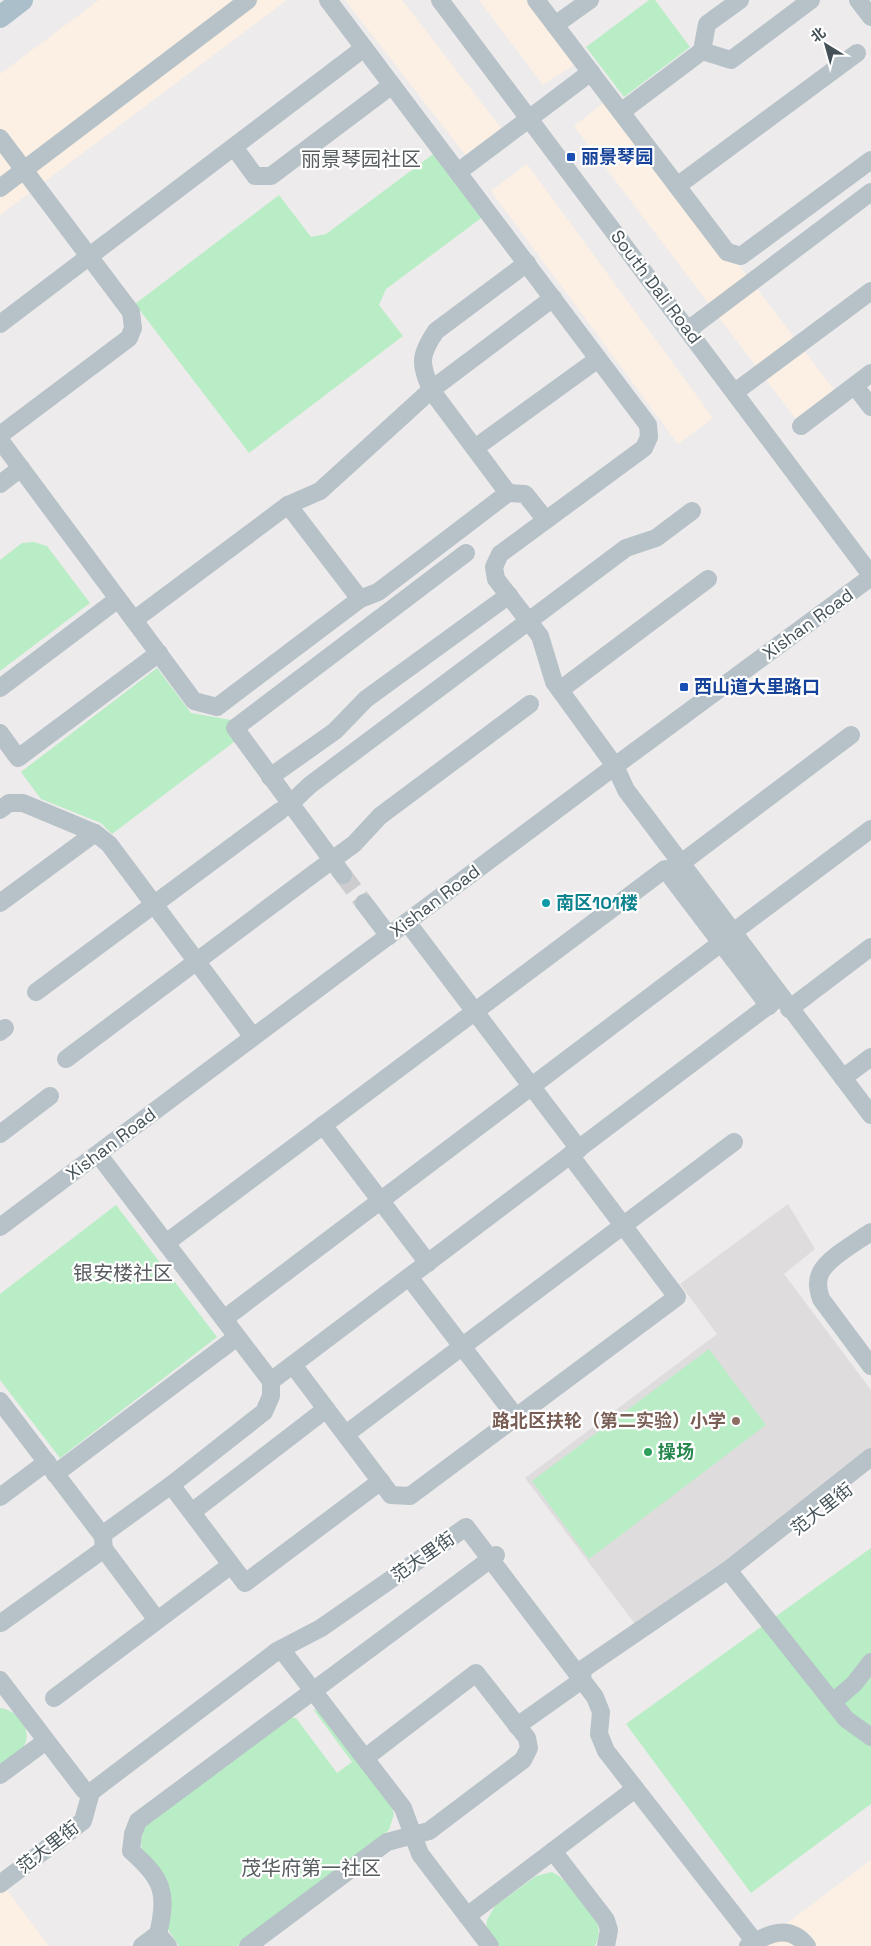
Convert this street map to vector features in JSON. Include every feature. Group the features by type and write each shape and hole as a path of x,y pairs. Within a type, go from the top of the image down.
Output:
{"main road":[{"path":"0,16 22,0"}],"street":[{"path":"0,188 248,0"},
{"path":"328,0 648,425 649,437 644,448 500,554 494,567 496,579 540,636 554,682 615,766 626,790 680,864 727,938"},
{"name":"South Dali Road","path":"440,0 871,576"},
{"path":"536,0 728,252 741,256 871,160"},
{"path":"556,25 590,0"},
{"path":"621,112 702,51 707,24 740,0"},
{"path":"702,51 731,60 811,0"},
{"path":"858,0 871,17"},
{"path":"0,324 364,48"},
{"path":"677,186 857,53"},
{"path":"458,172 591,72"},
{"path":"234,147 255,176 271,176 392,85"},
{"path":"0,138 130,312 133,328 129,338 0,435"},
{"path":"688,330 871,192"},
{"path":"508,493 431,390 422,367 426,346 436,330 527,262"},
{"path":"735,392 871,291"},
{"path":"134,620 288,505 320,491 431,390 553,298"},
{"path":"475,448 598,359"},
{"path":"801,426 871,373"},
{"path":"855,386 871,407"},
{"path":"0,440 194,701 217,707 360,599 378,592 508,493 525,494 546,520"},
{"path":"0,484 21,468"},
{"path":"288,505 360,599"},
{"path":"36,992 285,807 310,785 626,548 656,538 692,511"},
{"path":"343,875 328,863 285,807 270,777 235,728 466,553"},
{"name":"Xishan Road","path":"0,1227 871,576"},
{"path":"560,690 708,579"},
{"path":"270,777 335,730 366,700 509,595"},
{"path":"0,688 118,599"},
{"path":"0,733 18,758 159,653"},
{"path":"66,1059 354,844 380,816 530,704"},
{"path":"680,864 851,734"},
{"path":"5,807 23,803 95,833 109,844 152,905 253,1037"},
{"path":"224,1319 871,829"},
{"path":"0,903 95,833"},
{"path":"166,1242 665,869 727,938 843,1078 871,1115"},
{"path":"364,903 389,936"},
{"path":"293,1365 391,1495 410,1496 677,1297 623,1225 532,1086 408,922"},
{"path":"271,1381 575,1152 780,1004 871,947"},
{"path":"843,1078 871,1057"},
{"path":"0,1134 50,1096"},
{"path":"323,1125 428,1263"},
{"path":"346,1434 734,1142"},
{"path":"1,1623 264,1412 271,1396 271,1381 98,1154"},
{"path":"871,1232 828,1264 821,1272 817,1286 821,1299 871,1366"},
{"path":"871,1242 830,1275 827,1289 830,1300 871,1354"},
{"path":"409,1277 516,1417"},
{"path":"0,1497 51,1468 237,1337"},
{"path":"0,1401 51,1468 157,1620"},
{"path":"192,1512 326,1409"},
{"name":"范大里街","path":"730,1574 871,1458"},
{"name":"范大里街","path":"582,1674 730,1574 871,1471"},
{"path":"171,1485 245,1583 380,1481"},
{"name":"范大里街","path":"0,1875 78,1816 84,1790 273,1645 317,1623 467,1518 582,1674"},
{"name":"范大里街","path":"0,1884 83,1821 91,1792 281,1649 321,1628 466,1527 582,1674"},
{"path":"142,1946 163,1940 164,1896 157,1879 145,1863 131,1851 132,1834 138,1821 496,1555"},
{"path":"54,1698 231,1565"},
{"path":"730,1574 846,1719 871,1737"},
{"path":"281,1649 403,1808 420,1854 490,1946"},
{"path":"833,1702 854,1684 871,1662"},
{"path":"248,1946 387,1842 428,1831 523,1760 529,1748 527,1738 476,1673 364,1758"},
{"path":"517,1726 582,1674 596,1698 601,1712 599,1734 606,1751 751,1944 767,1934 780,1932 794,1936 806,1946"},
{"path":"3,1689 84,1790"},
{"path":"0,1775 46,1741"},
{"path":"467,1916 635,1788"},
{"path":"553,1851 606,1920 609,1930 606,1946"}],"shaded area":[{"path":"99,0 287,0 0,215 0,74"},
{"path":"345,0 402,0 501,128 466,156"},
{"path":"479,0 534,0 580,61 543,85"},
{"path":"611,97 834,390 796,419 574,126"},
{"path":"527,164 713,418 678,444 491,191"},
{"name":"路北区扶轮（第二实验）小学","path":"788,1204 815,1249 784,1274 871,1390 871,1452 638,1628 525,1478 717,1334 680,1284"},
{"path":"871,1860 871,1946 757,1946"},
{"path":"0,1881 49,1946 0,1946"}],"green space":[{"path":"649,0 655,0 690,47 624,97 586,47"},
{"path":"436,152 484,216 386,289 379,305 403,336 249,453 135,304 279,195 311,237 326,234"},
{"path":"34,542 47,546 90,603 0,671 0,560 22,543"},
{"path":"157,668 191,713 231,720 242,736 112,834 101,823 41,799 21,772"},
{"path":"116,1205 217,1337 60,1458 0,1380 0,1294"},
{"name":"操场","path":"709,1349 766,1425 589,1559 532,1481"},
{"path":"871,1548 871,1804 751,1893 626,1724"},
{"path":"0,1708 13,1713 19,1718 26,1730 27,1737 21,1751 0,1768"},
{"path":"313,1709 320,1712 391,1805 394,1814 389,1830 237,1946 179,1946 167,1928 141,1845 143,1828 285,1718 296,1718 337,1773 352,1762"},
{"path":"552,1872 571,1887 594,1917 599,1932 595,1946 495,1946 486,1929 487,1920 495,1906 536,1876"}],"tunnel":[{"path":"343,875 364,903"}],"place":[{"name":"丽景琴园","path":"571,157"},
{"name":"西山道大里路口","path":"684,687"},
{"name":"南区101楼","path":"546,903"},
{"name":"路北区扶轮（第二实验）小学","path":"736,1421"},
{"name":"操场","path":"648,1452"}],"district":[{"name":"丽景琴园社区","path":"361,159"},
{"name":"银安楼社区","path":"123,1273"},
{"name":"茂华府第一社区","path":"311,1868"}]}
